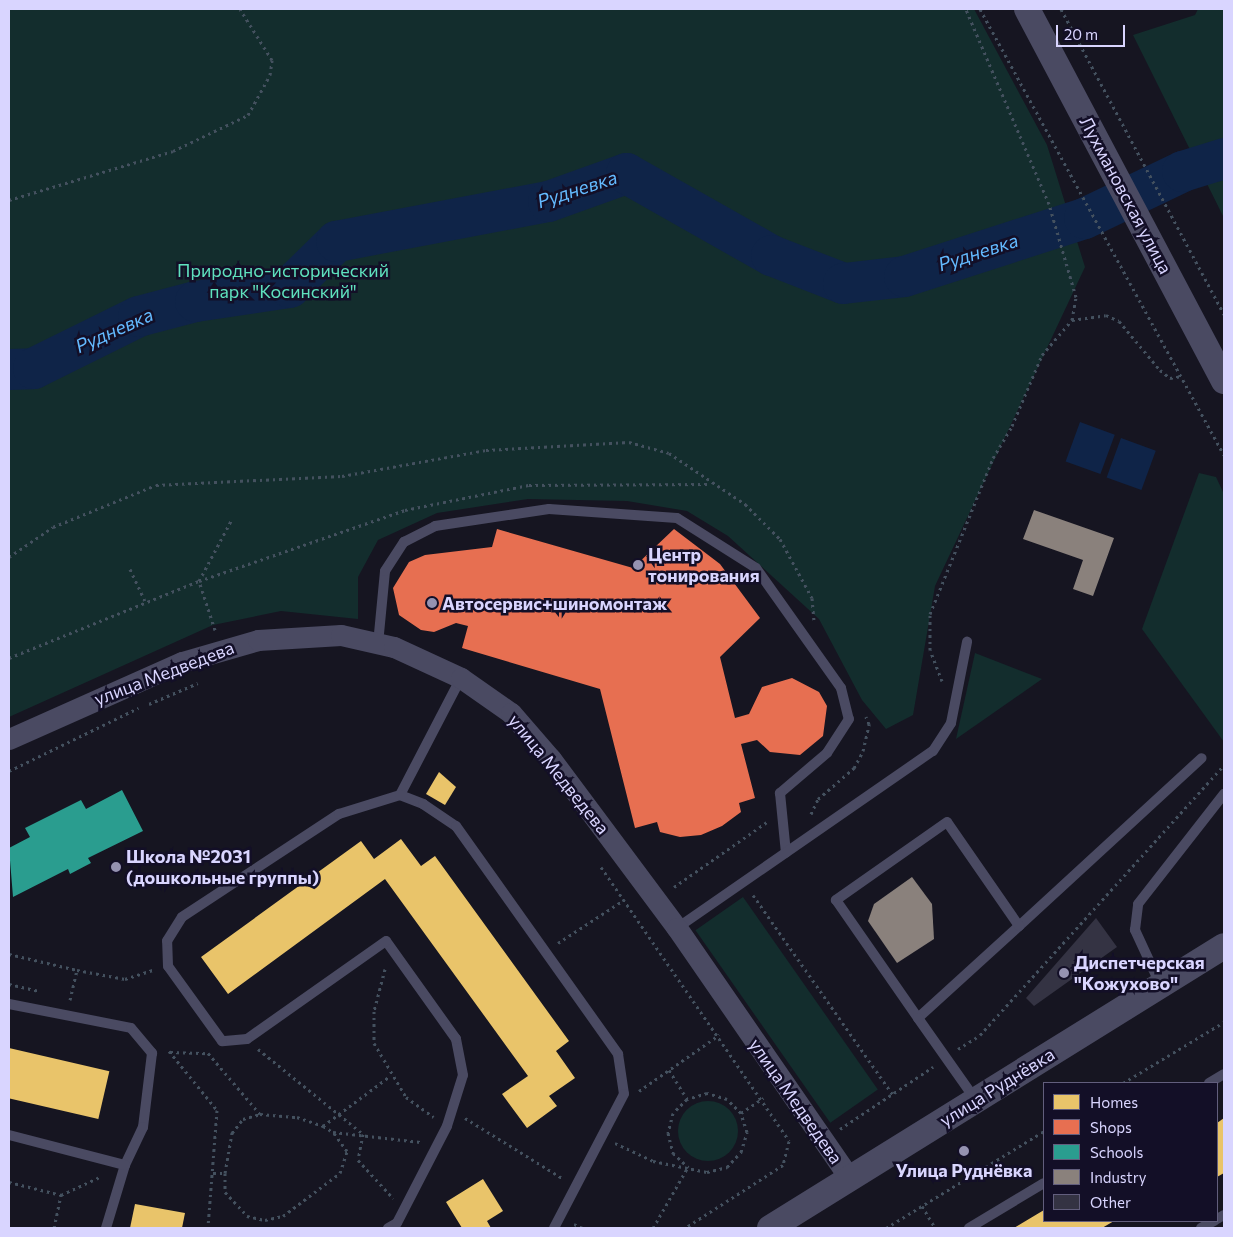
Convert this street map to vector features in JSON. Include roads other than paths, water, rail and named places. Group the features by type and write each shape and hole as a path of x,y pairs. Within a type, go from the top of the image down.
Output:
{"street":[{"name":"Лухмановская улица","path":"1027,9 1224,380"},
{"name":"улица Медведева","path":"9,739 217,636 341,635 378,644 461,678 511,713 551,758 677,928 850,1179"},
{"name":"улица Руднёвка","path":"780,1226 850,1179 1160,984 1224,946"}],"lane":[{"path":"378,644 385,571 404,542 435,526 549,509 677,518 756,568 840,688 849,719 827,752 780,793 786,852"},
{"path":"677,928 933,751 951,723 967,642"},
{"path":"400,796 461,678"},
{"path":"918,1018 1202,758"},
{"path":"1160,984 1135,930 1138,904 1224,794"},
{"path":"388,1228 404,1210 447,1126 463,1075 456,1039 386,941 247,1040 222,1041 168,966 167,941 182,917 339,814 400,796 423,804 456,826 618,1054 624,1094 578,1187 554,1228"},
{"path":"976,1100 836,900 947,822 1019,926"},
{"path":"9,1004 131,1028 152,1053 144,1127 125,1165 106,1228"},
{"path":"1211,1082 1224,1074"},
{"path":"9,1135 125,1165"},
{"path":"969,1228 1043,1184"}],"water":[{"path":"1080,422 1115,435 1100,474 1066,461"},
{"path":"1121,438 1156,451 1141,490 1107,477"}],"waterway":[{"name":"Рудневка","path":"9,369 33,368 138,316 195,301 289,287 336,241 548,201 626,173 771,255 843,283 904,276 1084,218 1182,171 1224,158"}],"place":[{"name":"Центр тонирования","path":"638,565"},
{"name":"Автосервис+шиномонтаж","path":"432,603"},
{"name":"Школа №2031 (дошкольные группы)","path":"116,867"},
{"name":"Диспетчерская \"Кожухово\"","path":"1064,973"},
{"name":"Улица Руднёвка","path":"964,1151"}],"park label":[{"name":"Природно-исторический парк \"Косинский\"","path":"283,281"}]}
